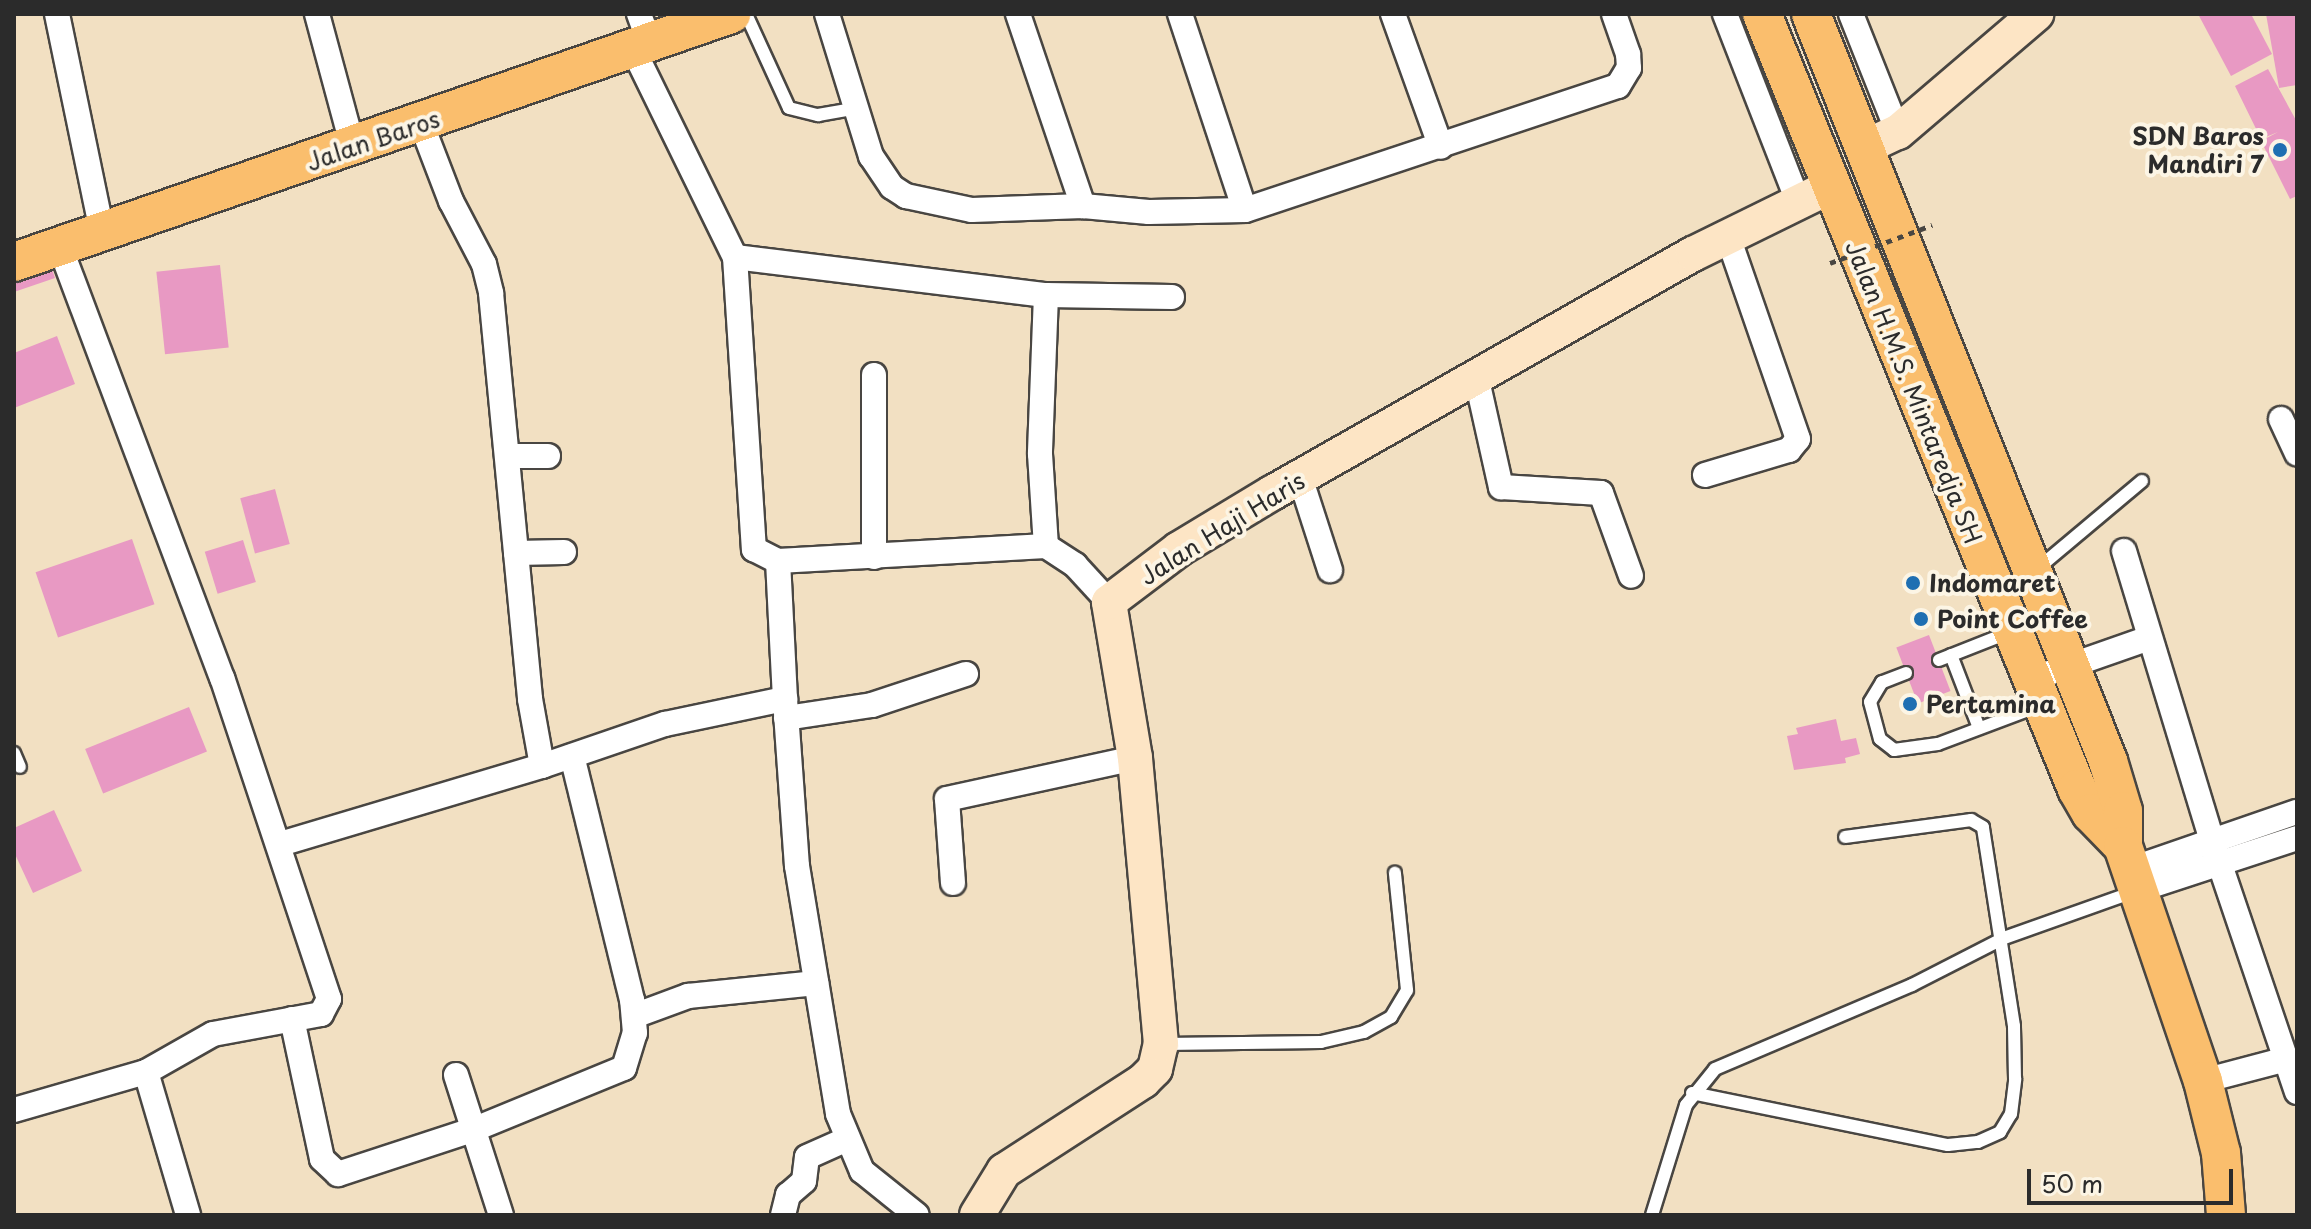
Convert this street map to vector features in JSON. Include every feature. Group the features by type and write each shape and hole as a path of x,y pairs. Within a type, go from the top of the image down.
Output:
{"main road":[{"name":"Jalan Baros","path":"14,262 421,123 640,34 731,14"},
{"name":"Jalan H.M.S. Mintaredja SH","path":"1762,14 1814,194 2013,632 2091,813 2131,868"},
{"name":"Jalan H.M.S. Mintaredja SH","path":"1811,14 2117,789 2131,868 2203,1081 2221,1153 2226,1215"}],"street":[{"path":"57,14 102,232"},
{"path":"317,14 353,147"},
{"path":"827,14 876,165 892,187 906,196 972,210 1083,206 1149,212 1245,210 1618,86 1629,68 1628,54 1614,14"},
{"path":"1018,14 1083,206"},
{"path":"1180,14 1245,210"},
{"path":"1393,14 1441,147"},
{"path":"1725,14 1814,194"},
{"path":"1851,14 1898,132"},
{"path":"1863,148 1898,132 2036,14"},
{"path":"640,34 735,257 750,541 754,549 778,561 1046,546 1075,565 1109,602 1135,758 1161,1044 1155,1069 1143,1081 1004,1171 987,1213"},
{"path":"421,123 451,201 484,264 542,766"},
{"name":"Jalan Haji Haris","path":"1109,602 1179,549 1300,477 1728,237 1814,194"},
{"path":"1705,475 1789,450 1798,439 1728,237"},
{"path":"14,1110 146,1072 213,1034 321,1014 329,999 280,844 60,246"},
{"path":"735,257 1046,295 1172,297"},
{"path":"1046,295 1040,454 1046,546"},
{"path":"874,375 874,557"},
{"path":"1477,380 1501,487 1601,493 1631,576"},
{"path":"2281,419 2297,453"},
{"path":"507,456 548,456"},
{"path":"1300,477 1330,570"},
{"path":"2124,551 2216,852 2292,1063 2203,1081"},
{"path":"516,553 564,552"},
{"path":"778,561 797,866 845,1140 862,1171 917,1215"},
{"path":"2037,692 2070,665 2149,638"},
{"path":"280,844 542,766 665,724 785,709 872,705 966,674"},
{"path":"292,1019 322,1159 330,1170 351,1174 475,1129 624,1068 634,1045 634,1016 572,756"},
{"path":"953,883 947,799 1135,758"},
{"path":"2216,852 2297,812"},
{"path":"2131,868 2297,838"},
{"path":"634,1016 688,996 816,983"},
{"path":"146,1072 188,1215"},
{"path":"456,1075 501,1215"},
{"path":"783,1215 788,1195 804,1181 807,1157 845,1140"}],"lane":[{"path":"746,14 789,108 818,115 857,108"},
{"path":"2033,573 2142,481"},
{"path":"1979,728 1945,657 2013,632"},
{"path":"1906,673 1872,691 1871,714 1885,745 1908,751 1979,728 2037,692"},
{"path":"14,753 20,767"},
{"path":"1692,1093 1948,1145 1978,1142 2000,1132 2011,1114 2015,1079 2004,938 1978,822 1845,837"},
{"path":"1652,1215 1692,1093 1715,1069 1912,985 2131,868"},
{"path":"1161,1044 1321,1042 1364,1032 1391,1017 1407,990 1395,873"}],"path":[{"path":"1830,263 1932,225"}],"building":[{"path":"2198,14 2251,14 2272,54 2231,76"},
{"path":"2266,14 2297,14 2297,85 2279,88"},
{"path":"2268,69 2297,122 2297,196 2290,199 2261,141 2278,132 2261,139 2235,86"},
{"path":"50,263 55,278 14,292 14,275"},
{"path":"220,265 229,348 165,354 156,272"},
{"path":"57,336 75,384 14,408 14,353"},
{"path":"275,489 290,544 255,553 240,498"},
{"path":"132,539 154,604 58,637 36,572"},
{"path":"243,540 256,582 218,594 205,552"},
{"path":"1929,635 1951,691 1918,704 1896,648"},
{"path":"189,707 207,752 103,793 85,749"},
{"path":"1836,719 1841,741 1856,738 1860,754 1845,758 1846,763 1794,770 1787,736 1798,734 1796,728"},
{"path":"54,810 82,871 33,893 14,852 14,828"}],"place":[{"name":"SDN Baros Mandiri 7","path":"2280,150"},
{"name":"Indomaret","path":"1913,583"},
{"name":"Point Coffee","path":"1921,619"},
{"name":"Pertamina","path":"1910,704"}]}
